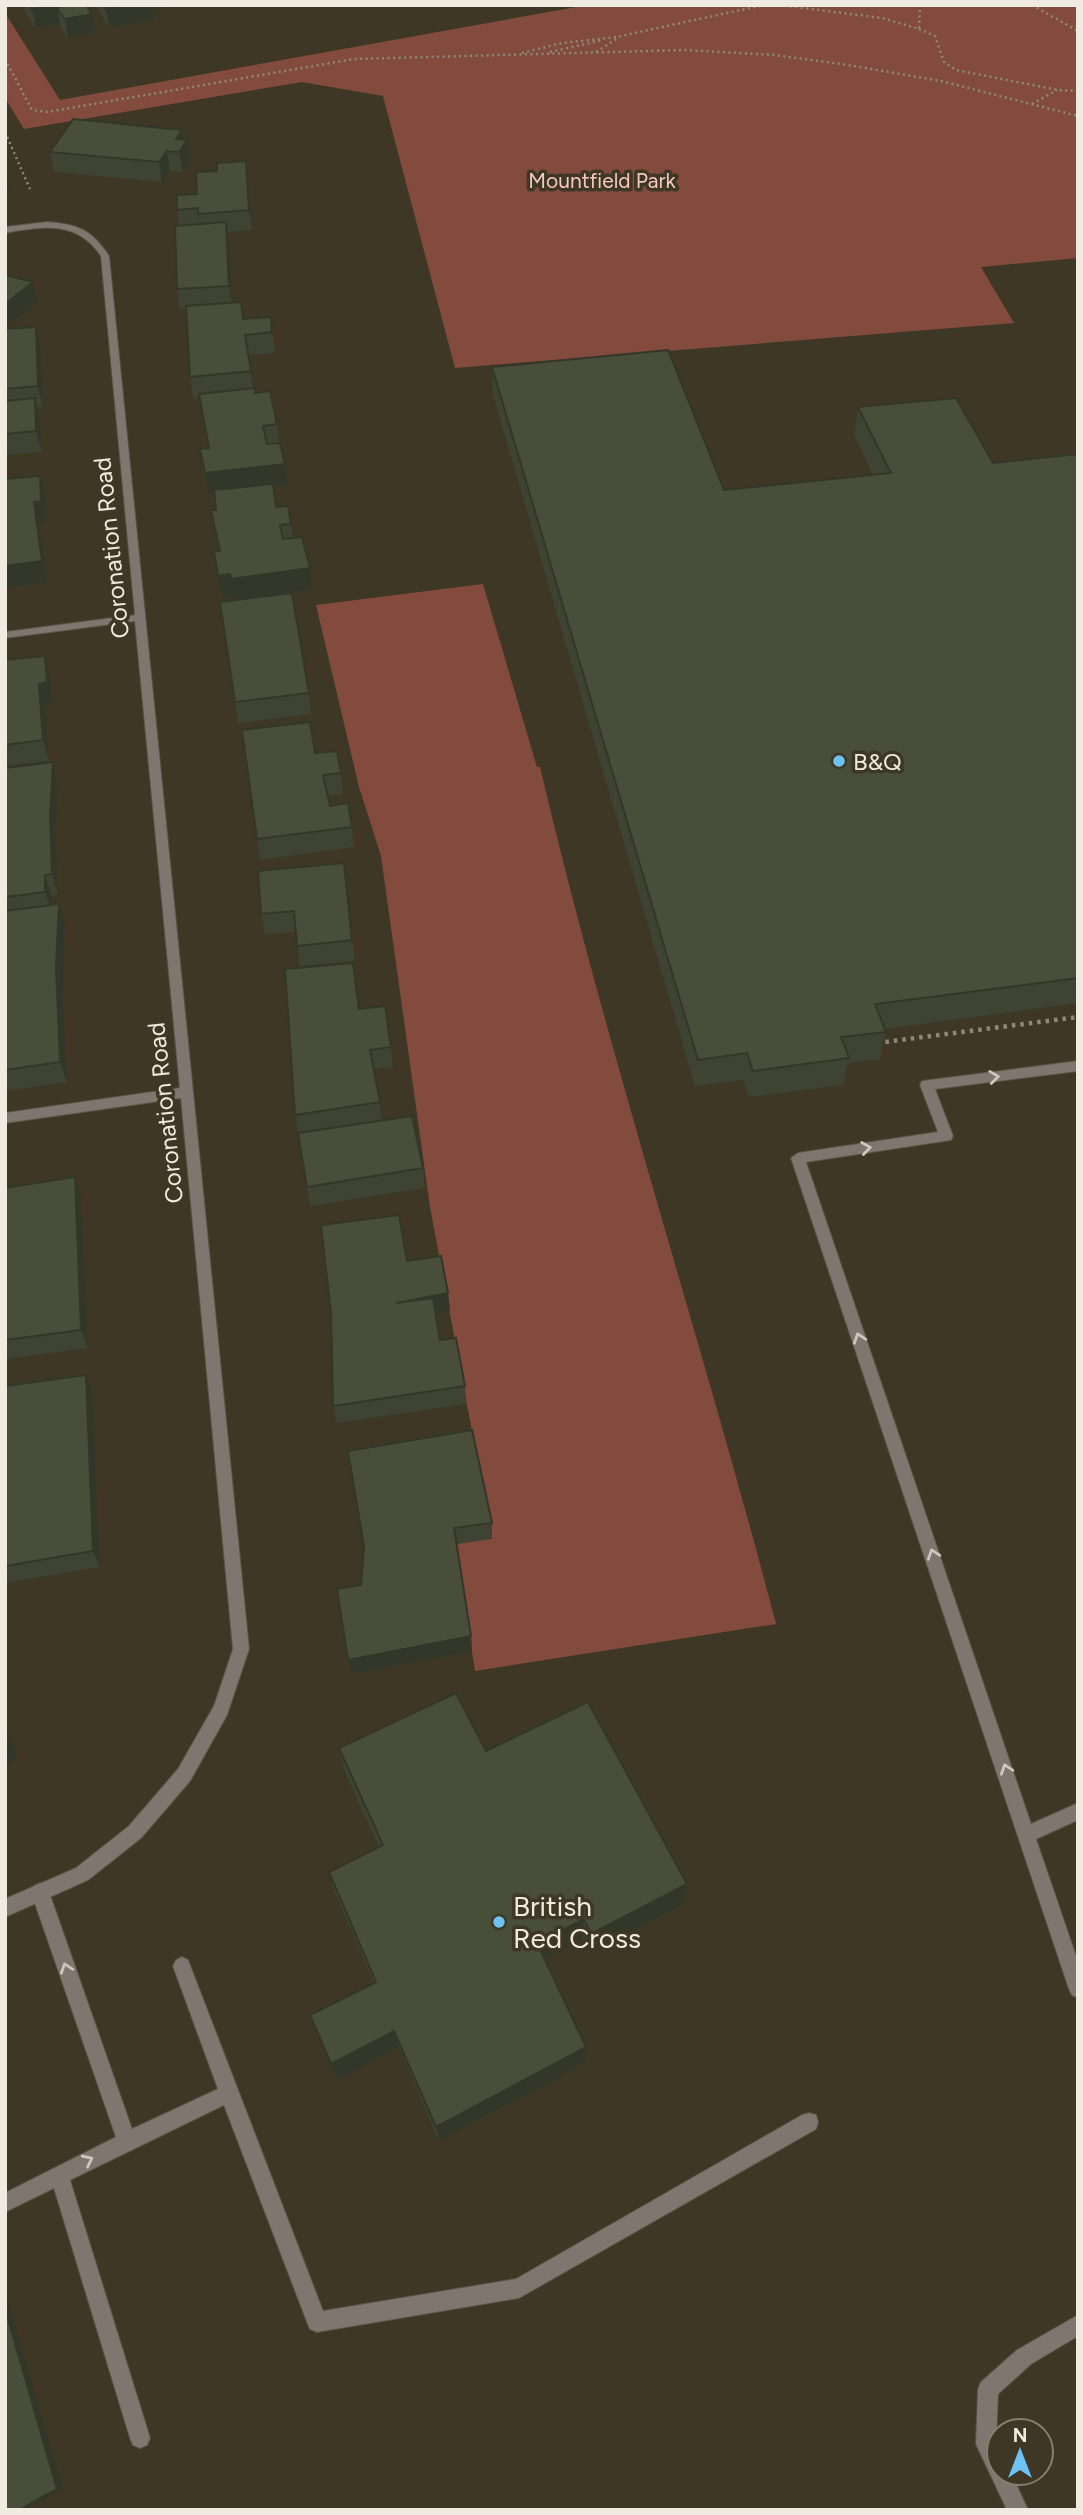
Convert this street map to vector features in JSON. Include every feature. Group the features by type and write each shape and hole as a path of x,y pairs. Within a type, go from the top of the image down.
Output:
{"street":[{"name":"Coronation Road","path":"5,1908 82,1874 135,1832 184,1775 221,1709 241,1649 105,256 98,243 70,226 46,225"},
{"path":"5,230 46,225"},
{"path":"5,635 141,617"},
{"path":"1078,1066 927,1085 946,1136 798,1158 1078,1990"},
{"path":"5,1118 186,1092"},
{"path":"1027,1834 1078,1811"},
{"path":"40,1892 127,2141"},
{"path":"182,1966 317,2322 519,2288 809,2122"},
{"path":"5,2203 229,2093"},
{"path":"59,2175 140,2438"},
{"path":"987,2417 988,2389 1024,2357 1078,2325"},
{"path":"1007,2487 1018,2510"}],"path":[{"path":"542,55 764,5"},
{"path":"779,5 882,18 934,36 944,62 956,70 1058,90 1078,91"},
{"path":"919,29 920,5"},
{"path":"1032,5 1078,31"},
{"path":"1074,5 1078,10"},
{"path":"596,52 621,36"},
{"path":"512,55 562,43 621,36"},
{"path":"5,59 32,110 47,112 354,59 684,50 775,55 941,81 1078,116"},
{"path":"1032,104 1058,90"},
{"path":"5,132 46,225"},
{"path":"874,1044 1078,1017"}],"green space":[{"name":"Mountfield Park","path":"587,5 1078,5 1078,258 981,267 1014,323 455,368 383,96 302,82 24,129 5,98 5,13 60,100"},
{"path":"483,584 537,767 540,767 595,982 776,1624 475,1671 455,1544 492,1538 430,1207 381,856 359,787 316,605"}],"building":[{"path":"30,5 56,5 32,9"},
{"path":"61,5 86,5 92,14 65,19 57,9"},
{"path":"73,119 182,130 176,139 187,140 179,152 167,151 159,162 50,152"},
{"path":"246,161 249,210 198,214 198,208 177,210 177,195 197,194 196,172 217,171 217,163"},
{"path":"226,222 229,286 177,289 175,226"},
{"path":"5,275 33,282 5,304"},
{"path":"241,302 243,319 271,317 272,332 245,335 251,371 190,377 186,306"},
{"path":"36,327 38,386 5,389 5,329"},
{"name":"B&Q","path":"668,350 724,490 891,473 858,407 956,398 993,463 1078,454 1078,978 875,1004 886,1032 841,1037 849,1058 753,1071 747,1053 698,1060 492,367"},
{"path":"255,388 255,393 270,391 277,424 263,426 267,444 280,443 285,464 205,473 200,449 209,448 199,394"},
{"path":"35,398 36,431 5,434 5,401"},
{"path":"40,476 41,501 34,502 42,561 5,566 5,479"},
{"path":"273,484 276,507 288,506 291,524 280,525 283,539 302,537 310,568 231,579 230,574 218,576 214,551 220,551 211,510 216,510 214,490"},
{"path":"292,593 309,693 235,702 220,602"},
{"path":"45,656 47,682 39,684 43,740 5,745 5,660"},
{"path":"310,722 315,753 337,751 341,773 323,775 330,806 348,803 352,827 257,839 242,730"},
{"path":"53,762 50,816 52,874 45,875 45,892 5,897 5,768"},
{"path":"344,863 352,940 297,946 294,911 261,914 258,871"},
{"path":"59,904 56,967 60,1062 5,1070 5,911"},
{"path":"353,963 359,1009 385,1006 391,1047 370,1050 380,1102 295,1115 285,969"},
{"path":"412,1116 423,1168 307,1187 298,1133"},
{"path":"75,1177 81,1330 5,1340 5,1188"},
{"path":"399,1215 407,1261 441,1256 448,1293 396,1303 433,1298 440,1340 456,1338 465,1386 333,1406 331,1313 321,1225"},
{"path":"86,1375 93,1551 5,1566 5,1386"},
{"path":"472,1430 492,1523 454,1528 471,1636 348,1660 337,1589 361,1585 364,1546 348,1451"},
{"name":"British Red Cross","path":"456,1693 486,1751 588,1702 687,1884 591,1934 584,1919 537,1943 586,2047 436,2127 394,2031 331,2064 310,2015 376,1982 329,1872 383,1845 339,1748"},
{"path":"5,2309 57,2489 19,2510 5,2510"}],"place":[{"name":"B&Q","path":"839,761"},
{"name":"British Red Cross","path":"499,1922"}]}
